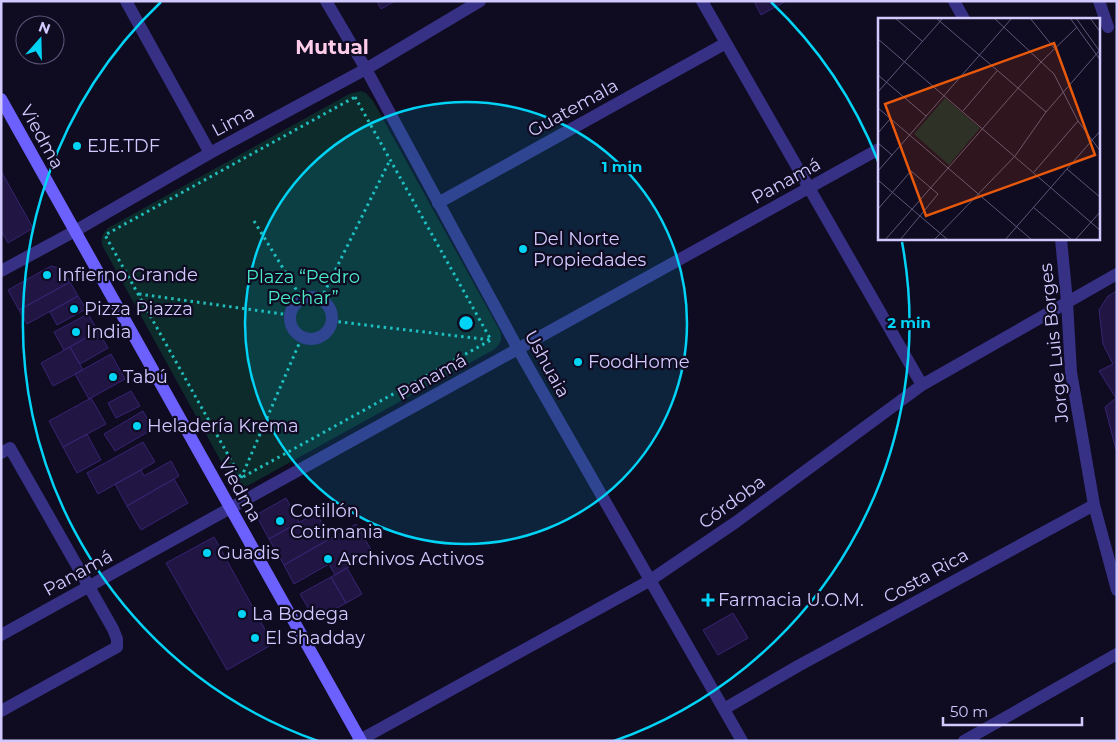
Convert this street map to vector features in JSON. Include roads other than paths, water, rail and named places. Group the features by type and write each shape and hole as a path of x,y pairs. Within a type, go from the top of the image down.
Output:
{"street":[{"path":"126,1 210,153"},
{"name":"Ushuaia","path":"326,1 366,69 518,349 742,741"},
{"name":"Lima","path":"1,271 75,231 210,153 366,69 480,1"},
{"path":"702,1 922,385"},
{"path":"954,1 963,18"},
{"path":"1098,1 1108,27"},
{"name":"Guatemala","path":"438,203 726,43"},
{"name":"Viedma","path":"1,99 360,740"},
{"name":"Panamá","path":"1,635 878,150"},
{"name":"Jorge Luis Borges","path":"1061,240 1071,372 1094,505 1117,590"},
{"name":"Córdoba","path":"360,740 650,581 736,522 922,385 1117,274"},
{"path":"310,297 321,299 330,308 332,321 330,327 322,336 315,339 302,337 294,330 290,320 294,305 302,299 310,297"},
{"path":"1,711 117,646 117,638 113,629 5,450"},
{"name":"Costa Rica","path":"724,709 798,666 1094,505"},
{"path":"964,741 1117,654"}],"place":[{"name":"EJE.TDF","path":"77,146"},
{"name":"Del Norte Propiedades","path":"523,249"},
{"name":"Infierno Grande","path":"47,275"},
{"name":"Pizza Piazza","path":"74,309"},
{"name":"India","path":"76,332"},
{"name":"FoodHome","path":"578,362"},
{"name":"Tabú","path":"113,377"},
{"name":"Heladería Krema","path":"137,426"},
{"name":"Cotillón Cotimania","path":"280,521"},
{"name":"Guadis","path":"207,553"},
{"name":"Archivos Activos","path":"328,559"},
{"name":"Farmacia U.O.M.","path":"708,600"},
{"name":"La Bodega","path":"242,614"},
{"name":"El Shadday","path":"255,638"}],"district":[{"name":"Mutual","path":"332,47"}],"park label":[{"name":"Plaza “Pedro Pechar”","path":"303,287"}]}
